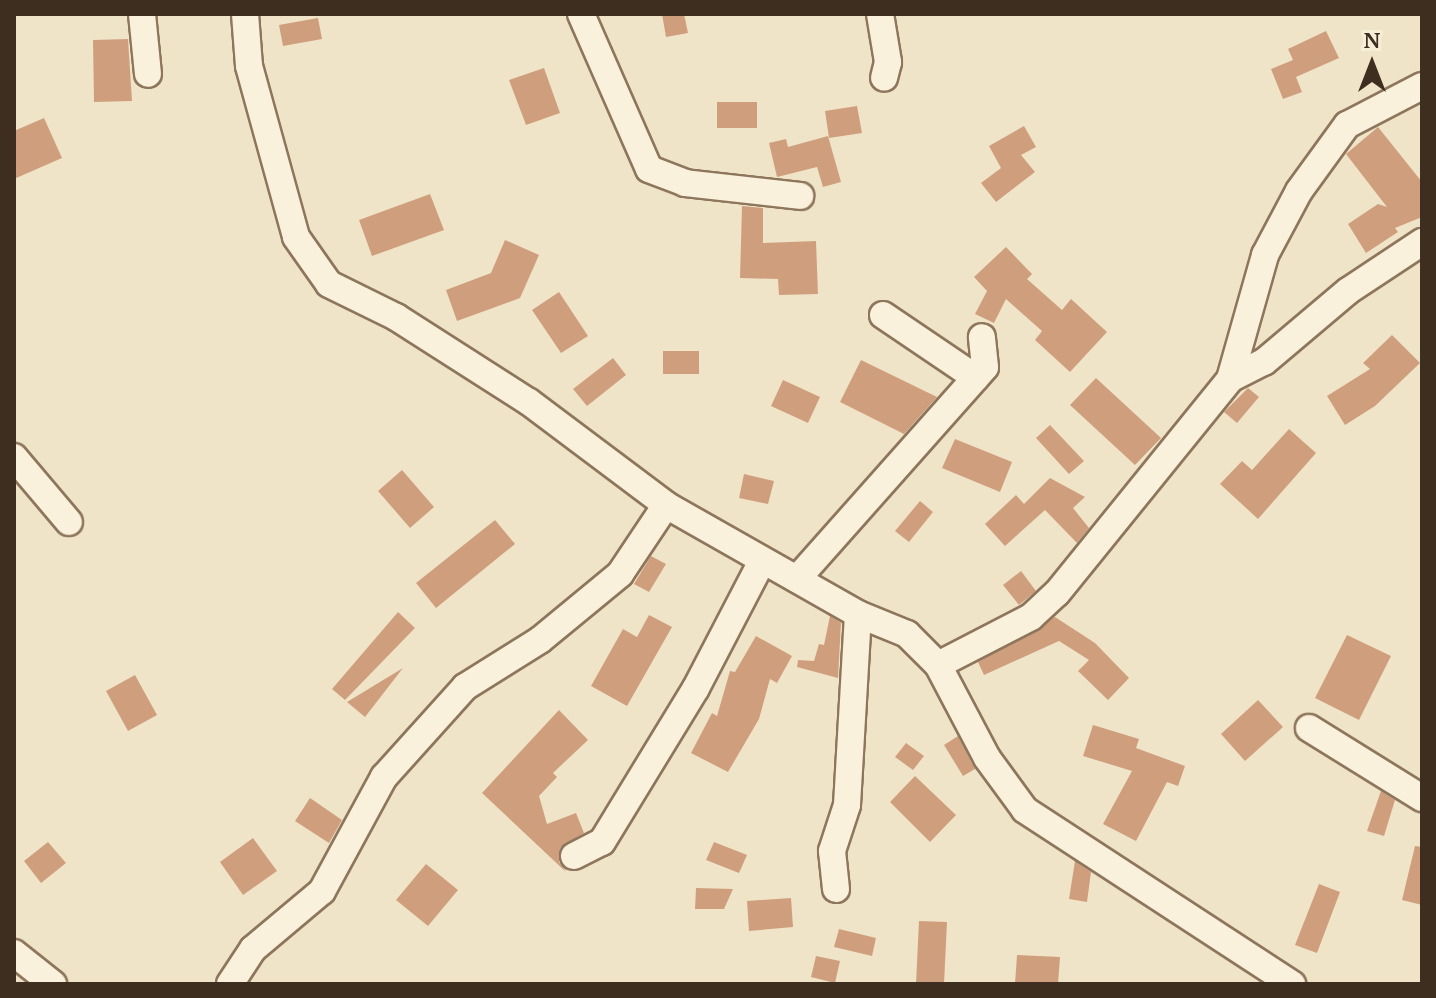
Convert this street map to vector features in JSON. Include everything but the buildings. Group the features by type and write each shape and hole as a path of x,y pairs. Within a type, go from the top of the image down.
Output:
{"street":[{"path":"142,14 148,74"},
{"path":"245,14 249,66 296,237 318,274 529,402 666,505 858,614 907,634 938,665 987,758 1025,810 1292,984"},
{"path":"581,14 649,169 685,183 800,196"},
{"path":"880,14 888,62 884,78"},
{"path":"938,665 1000,637 1057,593 1230,379 1265,255 1299,191 1347,125 1422,86"},
{"path":"1230,379 1264,362 1348,291 1422,242"},
{"path":"883,315 976,378"},
{"path":"797,579 985,367 982,337"},
{"path":"14,457 69,522"},
{"path":"230,984 253,949 322,891 384,777 465,687 540,640 620,574 666,505"},
{"path":"574,856 602,842 696,688 762,561"},
{"path":"836,889 832,851 847,805 858,614"},
{"path":"1309,728 1422,798"},
{"path":"14,953 53,984"}]}
